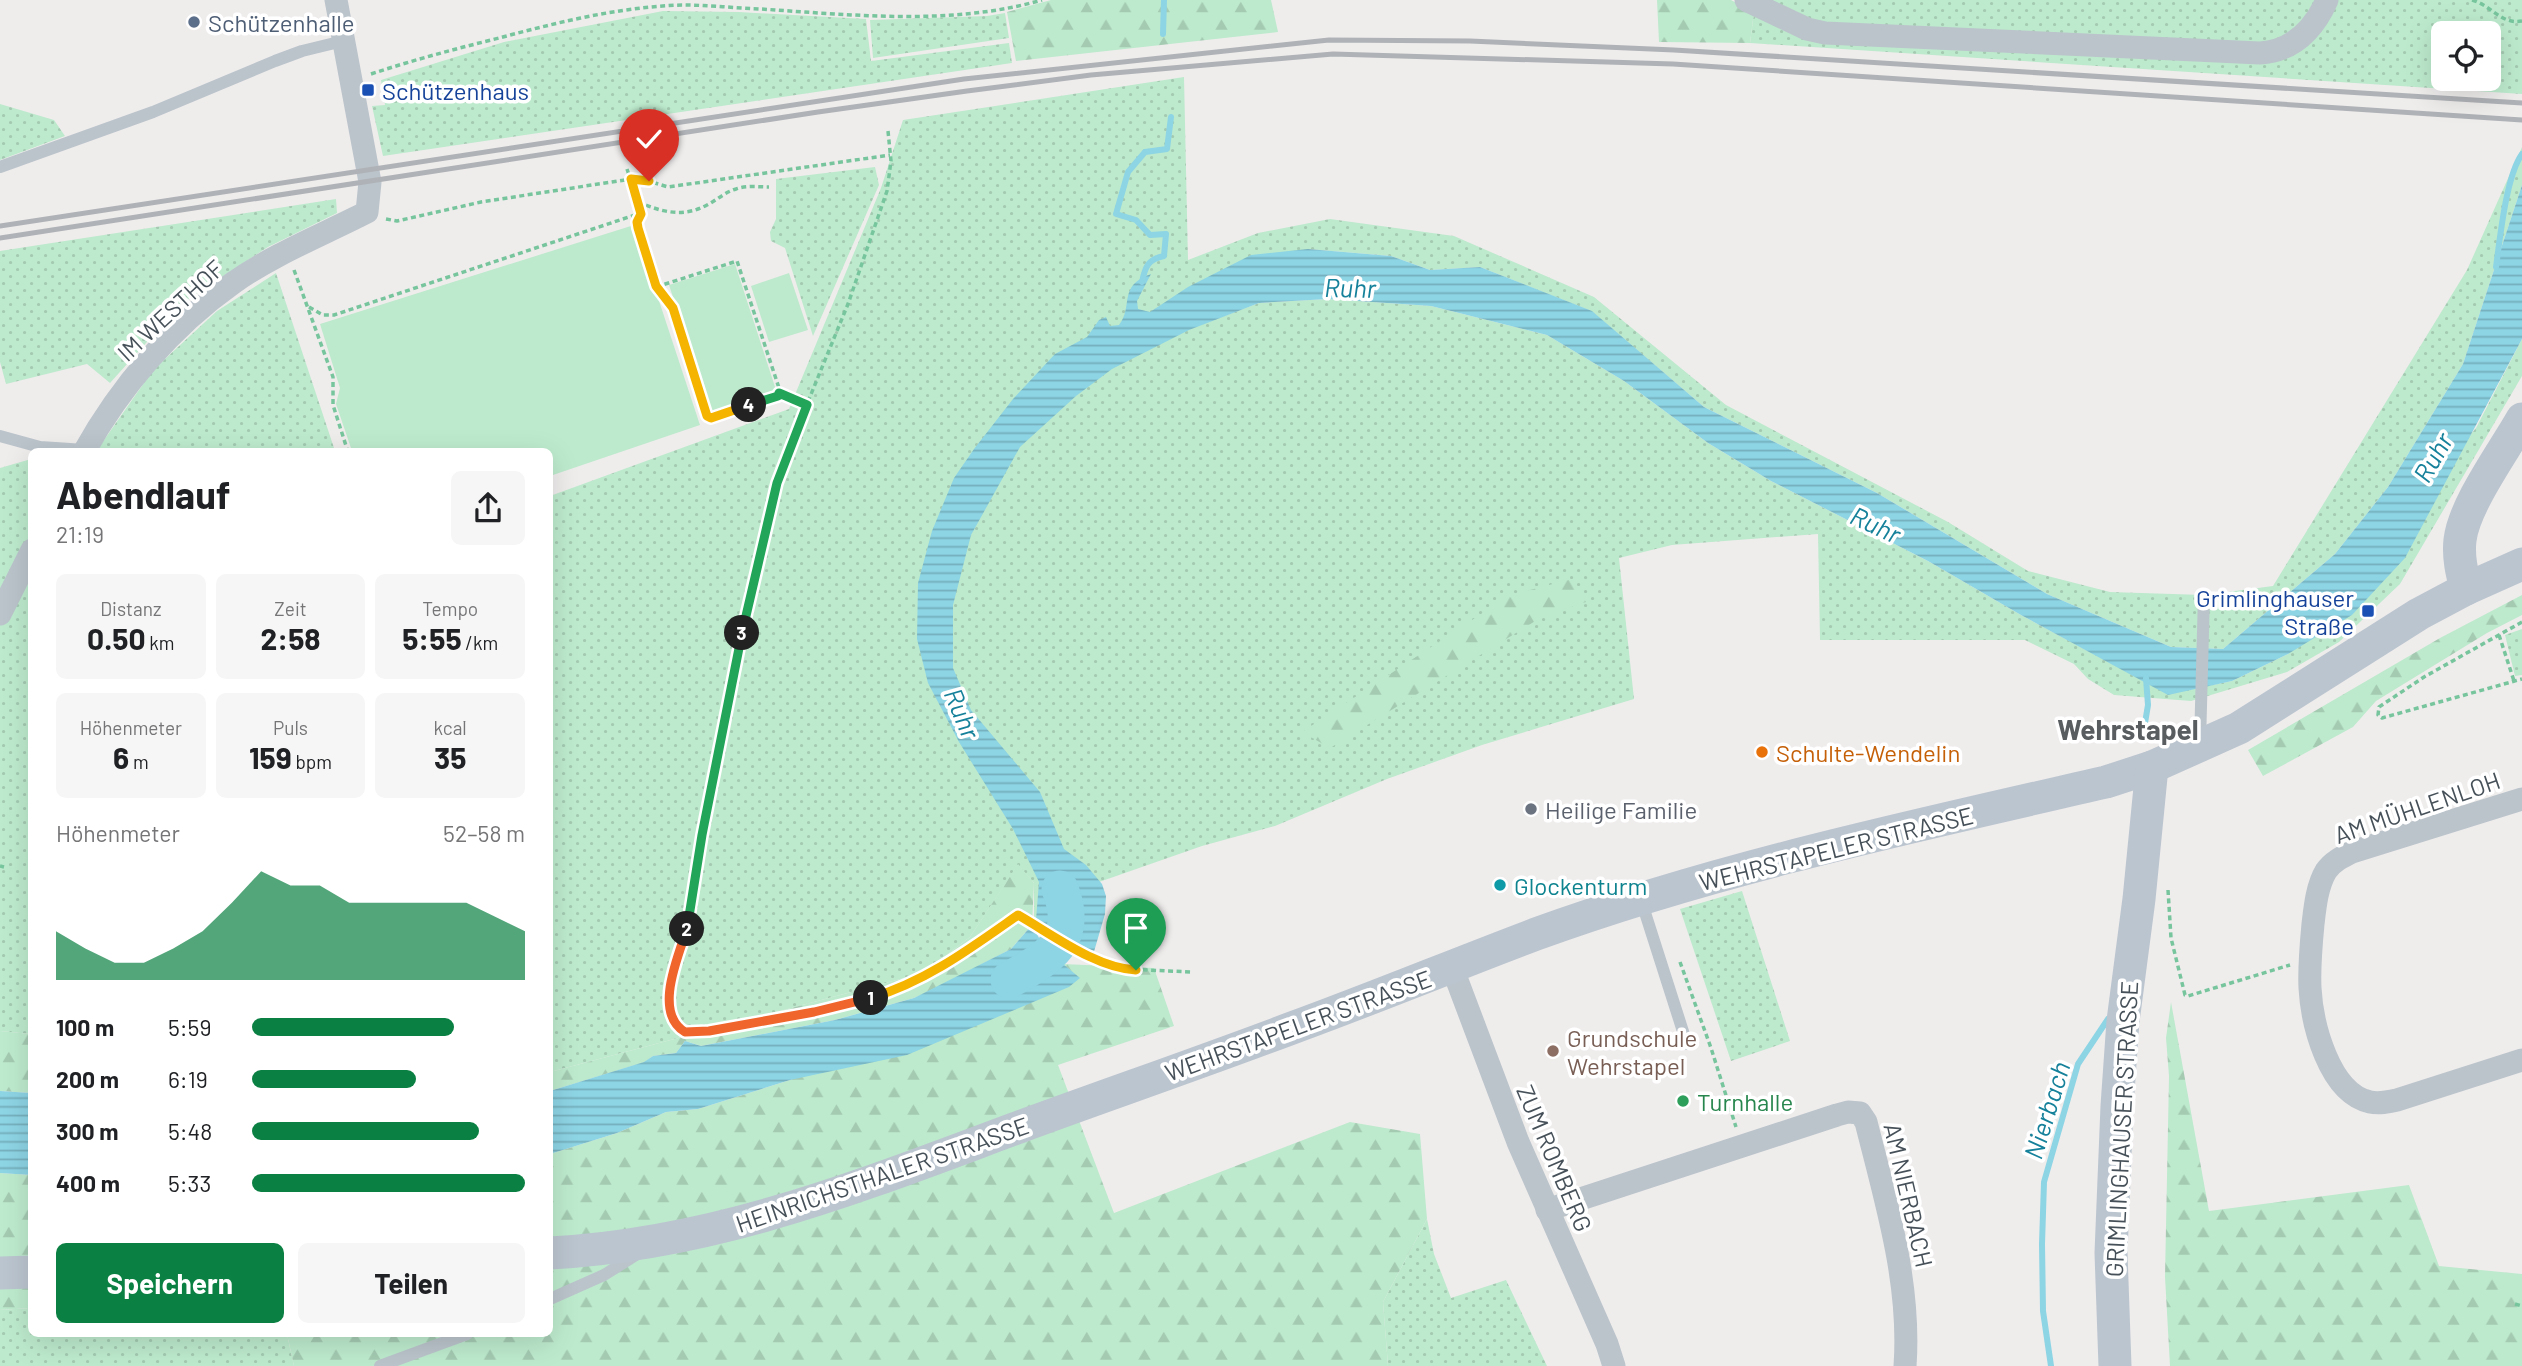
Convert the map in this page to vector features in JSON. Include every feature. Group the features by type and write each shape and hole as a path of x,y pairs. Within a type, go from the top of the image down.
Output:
{"main road":[{"path":"2466,589 2459,548 2463,527 2470,509 2522,419"},
{"name":"WEHRSTAPELER STRASSE","path":"1127,1088 1537,934 1640,900 1793,857 2106,782 2152,767 2200,736 2239,728 2419,614 2522,564"},
{"name":"GRIMLINGHAUSER STRASSE","path":"2115,1366 2111,1253 2117,1105 2123,1021 2152,767"},
{"name":"HEINRICHSTHALER STRASSE","path":"553,1253 653,1242 711,1231 796,1208 1127,1088"},
{"path":"0,1273 28,1272"}],"street":[{"path":"335,0 370,182 367,212"},
{"path":"1745,0 1807,29 1825,33 2260,53 2277,51 2296,41 2309,28 2327,0"},
{"name":"IM WESTHOF","path":"86,448 127,386 161,348 233,283 287,251 367,212"},
{"path":"0,614 28,558"},
{"name":"AM MÜHLENLOH","path":"2522,799 2352,852 2334,862 2327,870 2319,891 2310,959 2311,1001 2324,1052 2345,1086 2361,1099 2378,1102 2397,1100 2522,1060"},
{"name":"ZUM ROMBERG","path":"1452,967 1518,1142 1607,1344 1614,1366"},
{"name":"AM NIERBACH","path":"1547,1210 1848,1112 1855,1112 1864,1117 1899,1258 1907,1318 1905,1366"}],"lane":[{"path":"0,167 153,112 302,51 343,41"},
{"path":"0,436 23,444 51,448"},
{"path":"2200,736 2204,595"},
{"path":"1640,900 1688,1044"},
{"path":"553,1298 604,1276 653,1242"},
{"path":"380,1366 459,1337"}],"path":[{"path":"352,80 439,52 554,22 621,10 699,5 834,14 955,15 989,13 1042,0"},
{"path":"2472,0 2481,2 2509,21 2522,21"},
{"path":"888,131 891,171 887,191 848,304 777,483 740,641 702,835 691,910 672,980 669,1004 671,1016 674,1023 685,1032 709,1031 859,1002 903,988 946,965 1018,915 1096,960 1123,970 1192,972"},
{"path":"367,212 397,221 481,202 631,179 642,179 668,187 890,155"},
{"path":"627,169 639,202 641,214 637,222 638,228 656,286 673,308 708,417 778,396 779,393"},
{"path":"639,202 659,211 687,212 705,206 736,189 769,187"},
{"path":"309,307 323,315 334,315 641,214"},
{"path":"287,251 333,377 333,405 347,448"},
{"path":"656,286 737,261 779,393 807,405"},
{"path":"2522,622 2390,699 2379,707 2378,715 2382,718 2522,679"},
{"path":"2499,635 2514,681"},
{"path":"2168,889 2171,938 2185,995 2310,959"},
{"path":"1679,960 1742,1146"},
{"path":"2515,1304 2522,1306"}],"green space":[{"path":"1051,0 1271,0 1278,32 1016,61 1007,12"},
{"path":"1657,0 1731,0 1754,12 1750,43 1659,42"},
{"path":"1756,0 2321,0 2282,46 1816,28"},
{"path":"2334,0 2522,0 2522,94 2477,91 2501,91 2501,21 2431,21 2431,88 1750,43 1754,12 1805,37 2263,58"},
{"path":"663,11 866,19 871,61 1009,43 1012,63 383,156 372,106 385,105 381,80 504,42"},
{"path":"1005,13 1009,38 873,58 870,20"},
{"path":"1184,77 1188,260 1258,233 1330,219 1454,236 1594,297 1726,405 1948,522 2028,571 2110,592 2204,595 2273,586 2467,270 2522,147 2522,185 2463,364 2388,487 2335,554 2223,649 2171,647 2047,594 1877,493 1704,407 1591,311 1480,267 1430,270 1391,256 1308,249 1189,329 1259,303 1328,299 1431,306 1547,335 1624,381 1708,443 1771,481 1928,561 2021,615 2168,694 2232,681 2288,654 2476,428 2522,339 2522,376 2400,584 2339,642 2287,672 2191,701 2114,695 2088,679 2074,664 2025,640 1820,640 1818,534 1672,545 1619,558 1634,699 1482,745 1387,779 1275,826 1202,846 1062,895 1047,946 1034,921 1034,883 1018,865 970,937 923,973 553,1071 553,495 789,409 881,188 903,120"},
{"path":"0,104 54,120 65,136 0,160"},
{"path":"875,167 879,185 813,336 785,248 771,241 770,232 776,219 776,179"},
{"path":"336,199 337,213 268,247 182,303 110,383 87,364 6,384 0,362 0,251"},
{"path":"634,225 700,425 553,475 553,448 351,448 336,404 340,388 320,324"},
{"path":"735,264 777,393 711,414 669,285"},
{"path":"276,273 334,448 75,448 104,440 153,370 217,311"},
{"path":"789,273 808,330 769,342 751,286"},
{"path":"28,460 28,1034 0,1031 0,468"},
{"path":"1572,579 1586,602 1540,618 1330,748 1302,732 1510,595"},
{"path":"2522,595 2522,615 2487,633 2376,701 2353,727 2263,776 2248,750 2440,638"},
{"path":"2522,629 2522,675 2515,676 2505,635"},
{"path":"1018,864 1034,883 1032,925 1011,949 950,981 914,998 835,1020 701,1046 685,1041 676,1053 653,1056 645,1062 553,1090 553,1071 923,973 970,937"},
{"path":"1742,891 1790,1041 1731,1061 1680,909"},
{"path":"1063,964 1154,968 1174,1026 1058,1065 1114,1213 1350,1122 1420,1134 1427,1219 1383,1302 1388,1366 294,1366 288,1337 553,1337 553,1153 617,1133 666,1112 698,1109 790,1080 1079,978"},
{"path":"2171,1002 2209,1211 2409,1185 2439,1266 2522,1274 2522,1366 2170,1366 2165,1277 2169,1076 2166,1038"},
{"path":"0,1031 28,1034 28,1093 0,1091"},
{"path":"0,1173 28,1175 28,1308 0,1310"},
{"path":"1427,1219 1434,1254 1451,1298 1506,1280 1547,1366 1388,1366 1383,1302"},
{"path":"28,1308 28,1337 288,1337 294,1366 0,1366 0,1310"}],"water":[{"path":"2522,185 2522,339 2405,558 2352,615 2288,654 2232,681 2168,695 1928,561 1771,481 1708,443 1624,381 1547,335 1431,306 1328,299 1259,303 1189,330 1112,369 1076,396 1020,447 971,535 953,605 953,668 971,710 1040,792 1064,849 1086,865 1102,884 1106,896 1105,914 1093,955 1036,920 1039,882 1013,829 959,742 928,683 917,639 918,583 932,531 954,478 1013,399 1055,354 1087,337 1099,320 1106,317 1110,326 1119,325 1126,311 1130,290 1140,279 1151,274 1137,301 1138,309 1150,312 1188,287 1251,255 1308,249 1391,256 1430,270 1480,267 1592,311 1704,407 1877,493 2047,594 2171,647 2223,649 2335,554 2388,487 2463,364"},
{"path":"1032,925 1045,949 1080,978 1069,987 907,1055 790,1080 698,1109 666,1112 617,1133 553,1153 553,1090 644,1062 653,1056 676,1053 685,1041 701,1046 835,1020 914,998 1011,949"},
{"path":"0,1091 28,1093 28,1175 0,1173"}],"waterway":[{"path":"1163,34 1164,0"},
{"path":"1142,282 1148,264 1164,256 1166,234 1150,235 1136,220 1116,214 1128,172 1145,152 1167,149 1171,117"},
{"path":"2496,267 2508,192 2516,164 2522,154"},
{"name":"Nierbach","path":"2143,735 2148,705 2146,678"},
{"name":"Ruhr","path":"1009,980 1037,964 1057,945 1066,922 1060,889"},
{"name":"Nierbach","path":"2051,1366 2043,1311 2044,1182 2078,1064 2108,1019"}],"railway":[{"path":"0,226 964,79 1329,40 1470,41 1674,50 2522,103"},
{"path":"0,238 967,91 1091,75 1333,54 1673,64 2522,120"}],"place":[{"name":"Schützenhalle","path":"194,22"},
{"name":"Schützenhaus","path":"368,90"},
{"name":"Grimlinghauser Straße","path":"2368,611"},
{"name":"Schulte-Wendelin","path":"1762,752"},
{"name":"Heilige Familie","path":"1531,809"},
{"name":"Glockenturm","path":"1500,885"},
{"name":"Grundschule Wehrstapel","path":"1553,1051"},
{"name":"Turnhalle","path":"1683,1101"}],"district":[{"name":"Wehrstapel","path":"2128,729"}],"route":[{"path":"649,181 631,179 641,214 637,222 638,228 656,286 673,308 707,416 711,418 778,396 779,393 807,405 782,465 771,502 734,667 702,835 691,910 672,980 669,1004 674,1023 685,1032 709,1031 859,1002 903,988 923,978 1018,915 1096,960 1123,970 1136,970"}]}
